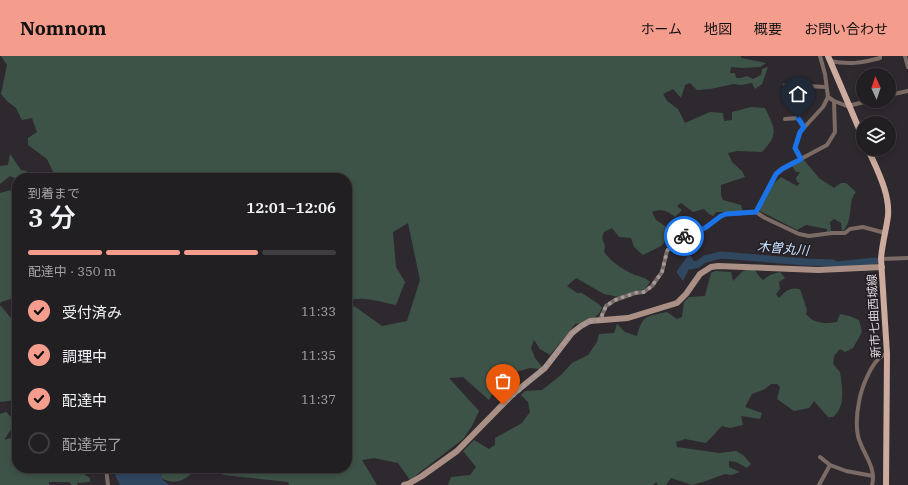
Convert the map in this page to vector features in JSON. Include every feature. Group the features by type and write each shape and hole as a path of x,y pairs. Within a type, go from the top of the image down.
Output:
{"main road":[{"path":"829,58 856,122"},
{"name":"新市七曲西城線","path":"871,156 885,192 888,215 881,259 887,354 886,485"}],"street":[{"path":"801,159 795,148 800,132 823,107 828,97 825,74 820,56"},
{"path":"829,58 841,63 864,63 880,58 880,56"},
{"path":"905,56 908,67"},
{"path":"785,85 826,87"},
{"path":"896,94 908,91"},
{"path":"828,97 847,106 856,104"},
{"path":"756,212 776,174 782,169 827,146 835,132 834,101"},
{"path":"785,119 798,118 804,127"},
{"path":"600,320 606,306 615,300 635,293 644,292 652,286 662,272 667,251 672,244 686,234 705,228 726,214 756,212 764,218 799,234 809,236 845,233 850,229 863,226 885,232"},
{"path":"881,259 908,258"},
{"path":"404,485 422,476 457,451 513,394 544,368 572,334 581,326 600,320 628,318 678,303 700,274 711,267 818,270 882,267"},
{"path":"872,485 873,476 870,462 857,435 859,402 870,371 881,356 887,354"},
{"path":"820,457 830,465 846,471 873,476"},
{"path":"820,485 830,465"},
{"path":"107,473 108,485"}],"green space":[{"path":"1,56 741,56 741,58 766,63 760,67 731,67 730,73 735,73 736,78 747,76 753,79 761,75 762,69 768,67 762,84 755,89 752,83 741,85 734,84 697,90 690,83 685,85 681,98 673,89 663,94 667,101 678,109 685,123 710,112 723,113 724,121 732,120 732,112 751,107 765,108 774,131 771,140 762,152 737,151 728,153 732,162 742,171 745,177 721,185 721,195 723,200 741,205 743,212 716,212 713,216 704,209 693,212 681,203 677,206 682,210 675,217 664,211 658,210 652,212 656,220 668,228 669,234 661,246 643,255 634,247 631,238 619,237 612,228 604,232 602,238 605,246 604,252 607,256 620,267 650,282 645,289 619,297 604,294 576,278 567,286 577,293 582,293 600,305 602,308 600,312 591,320 575,324 550,355 540,349 534,340 531,348 535,358 542,367 540,369 530,368 508,374 507,381 515,387 510,392 495,389 489,400 463,377 449,378 479,411 472,426 463,439 410,480 398,463 374,458 362,460 377,485 289,485 288,482 217,473 352,473 352,307 354,306 382,326 407,321 420,280 408,223 393,232 396,267 405,282 396,305 365,299 352,299 352,173 54,173 47,159 28,145 28,138 37,132 32,118 22,120 16,108 1,94 7,65"},
{"path":"10,154 21,170 27,171 26,173 12,173 12,177 10,176 0,184 0,166 8,165"},
{"path":"804,160 819,178 834,188 841,183 846,183 856,192 852,200 849,220 844,230 842,231 841,223 834,219 830,222 831,231 827,232 827,229 806,225 797,230 760,211 773,184 781,177 797,186 800,183 797,182 796,178 800,172 796,172 792,166"},
{"path":"12,190 12,300 1,302 0,304 0,193"},
{"path":"745,270 755,270 763,280 770,275 780,272 785,278 779,282 780,289 776,294 779,298 788,290 800,289 807,310 806,314 813,320 824,323 837,322 840,314 859,320 862,332 853,348 845,352 840,349 834,356 833,364 840,372 842,396 840,408 833,417 828,417 814,401 809,408 794,411 777,399 780,387 777,384 771,384 765,389 752,394 745,407 762,413 760,419 741,416 743,425 730,428 722,426 706,443 685,439 676,442 677,447 719,453 736,451 743,455 751,464 747,468 736,462 729,461 729,467 740,472 731,475 725,474 692,485 671,478 666,485 658,485 656,482 653,485 448,485 451,477 470,475 476,467 463,451 474,440 489,449 495,445 495,438 522,423 530,412 528,402 521,395 525,391 542,390 561,375 572,363 588,355 597,342 599,334 614,333 617,324 625,332 637,336 641,324 650,316 667,312 677,319 682,317 684,302 689,297 705,296 711,273 715,271 731,272 733,281"},
{"path":"0,305 12,318 12,400 0,402"},
{"path":"6,412 12,418 12,428 4,440 12,438 12,473 82,473 90,478 90,482 77,483 78,485 72,485 69,482 49,482 49,485 0,485 0,414"},
{"path":"162,473 192,473 186,478 174,482 161,478"}],"water":[{"path":"688,255 691,256 695,263 691,265 683,281 677,271"},
{"path":"116,473 162,473 161,478 169,485 120,485 115,475"}],"waterway":[{"name":"木曽丸川","path":"690,266 698,264 705,259 721,255 833,263 836,265 875,261"}],"way so far":[{"path":"503,405 513,394 544,368 572,334 581,326 600,320 606,306 615,300 648,290 662,272 667,251 672,244 684,236"}],"route":[{"path":"684,236 696,230 705,228 713,220 726,214 756,212 776,174 782,169 801,159 795,148 800,132 804,127 798,118"}]}
